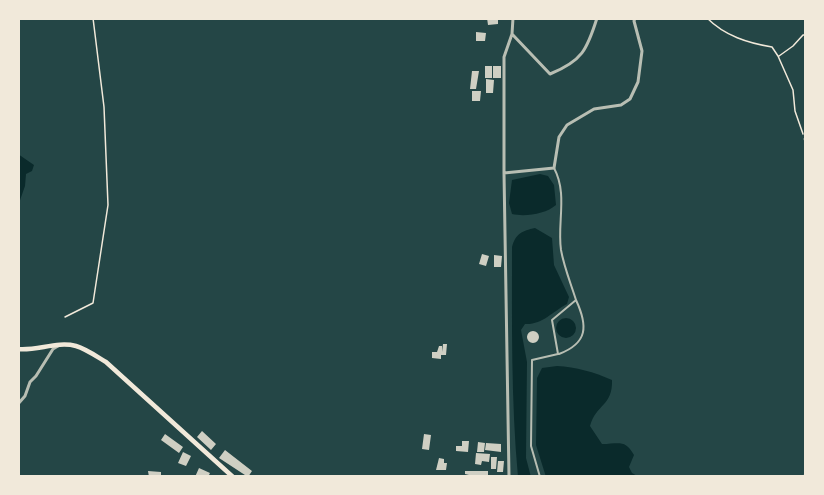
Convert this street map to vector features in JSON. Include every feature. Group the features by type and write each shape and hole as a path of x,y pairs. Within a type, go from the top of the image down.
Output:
{"main road":[{"path":"18,349 74,345 106,362 233,477"}],"street":[{"path":"509,477 504,57 512,34 513,18"},
{"path":"512,34 550,74 570,66 588,46 597,18"},
{"path":"540,477 531,446 532,360 575,348 581,337 584,317 576,300 561,250 563,206 558,175 554,168 559,137 567,125 594,109 621,105 630,99 638,82 642,51 633,21 635,18"},
{"path":"504,173 554,168"},
{"path":"558,354 552,320 576,300"},
{"path":"18,404 53,349 60,345"}],"path":[{"path":"65,317 93,303 108,205 104,108 93,18"},
{"path":"707,18 717,28 746,43 772,47 793,90 795,111 806,139"},
{"path":"778,56 793,46 803,35 806,35"},
{"path":"804,477 806,470"}],"shaded area":[{"path":"18,18 806,18 806,477 18,477"},
{"path":"18,154 34,165 32,171 26,174 25,186 18,206"},
{"path":"540,174 548,176 554,185 556,205 547,211 535,214 512,214 509,203 512,180"},
{"path":"535,228 552,238 554,265 569,297 567,304 542,320 525,324 521,330 527,362 526,458 531,477 518,477 513,391 512,247 520,233"},
{"path":"566,318 573,321 576,328 573,335 566,338 559,335 556,328 559,321"},
{"path":"557,366 585,370 612,380 610,395 596,413 590,426 602,444 624,444 631,450 634,455 629,467 632,473 639,477 546,477 536,445 537,378 542,368"}],"building":[{"path":"487,18 498,18 498,24 488,25"},
{"path":"476,32 486,33 485,41 476,41"},
{"path":"485,66 492,66 492,78 485,78"},
{"path":"493,66 501,66 501,78 493,78"},
{"path":"472,71 479,71 476,89 470,89"},
{"path":"486,79 494,80 493,93 486,93"},
{"path":"472,91 481,91 480,101 472,101"},
{"path":"482,254 489,256 486,266 479,264"},
{"path":"494,255 502,256 501,267 494,267"},
{"path":"535,331 539,337 535,343 531,343 527,335"},
{"path":"443,344 447,344 446,355 441,355 441,359 432,358 432,352 437,352 439,346 442,346 442,352"},
{"path":"202,431 216,444 211,450 197,437"},
{"path":"165,434 183,447 179,453 161,440"},
{"path":"424,434 431,435 429,450 422,449"},
{"path":"462,441 469,441 468,452 456,451 456,446 462,446"},
{"path":"478,442 485,443 484,452 477,452"},
{"path":"486,443 501,444 501,452 485,450"},
{"path":"225,450 252,471 248,477 219,458"},
{"path":"183,452 191,456 186,466 178,463"},
{"path":"476,453 490,454 489,462 482,461 481,465 475,464"},
{"path":"491,457 497,457 496,469 491,469"},
{"path":"439,458 444,459 444,463 447,463 446,470 436,470"},
{"path":"498,461 504,461 503,472 497,472"},
{"path":"199,468 210,473 208,477 195,477"},
{"path":"148,471 161,472 161,477 149,477"},
{"path":"465,471 488,471 488,477 477,475 477,477 467,477 469,475 465,474"}]}
